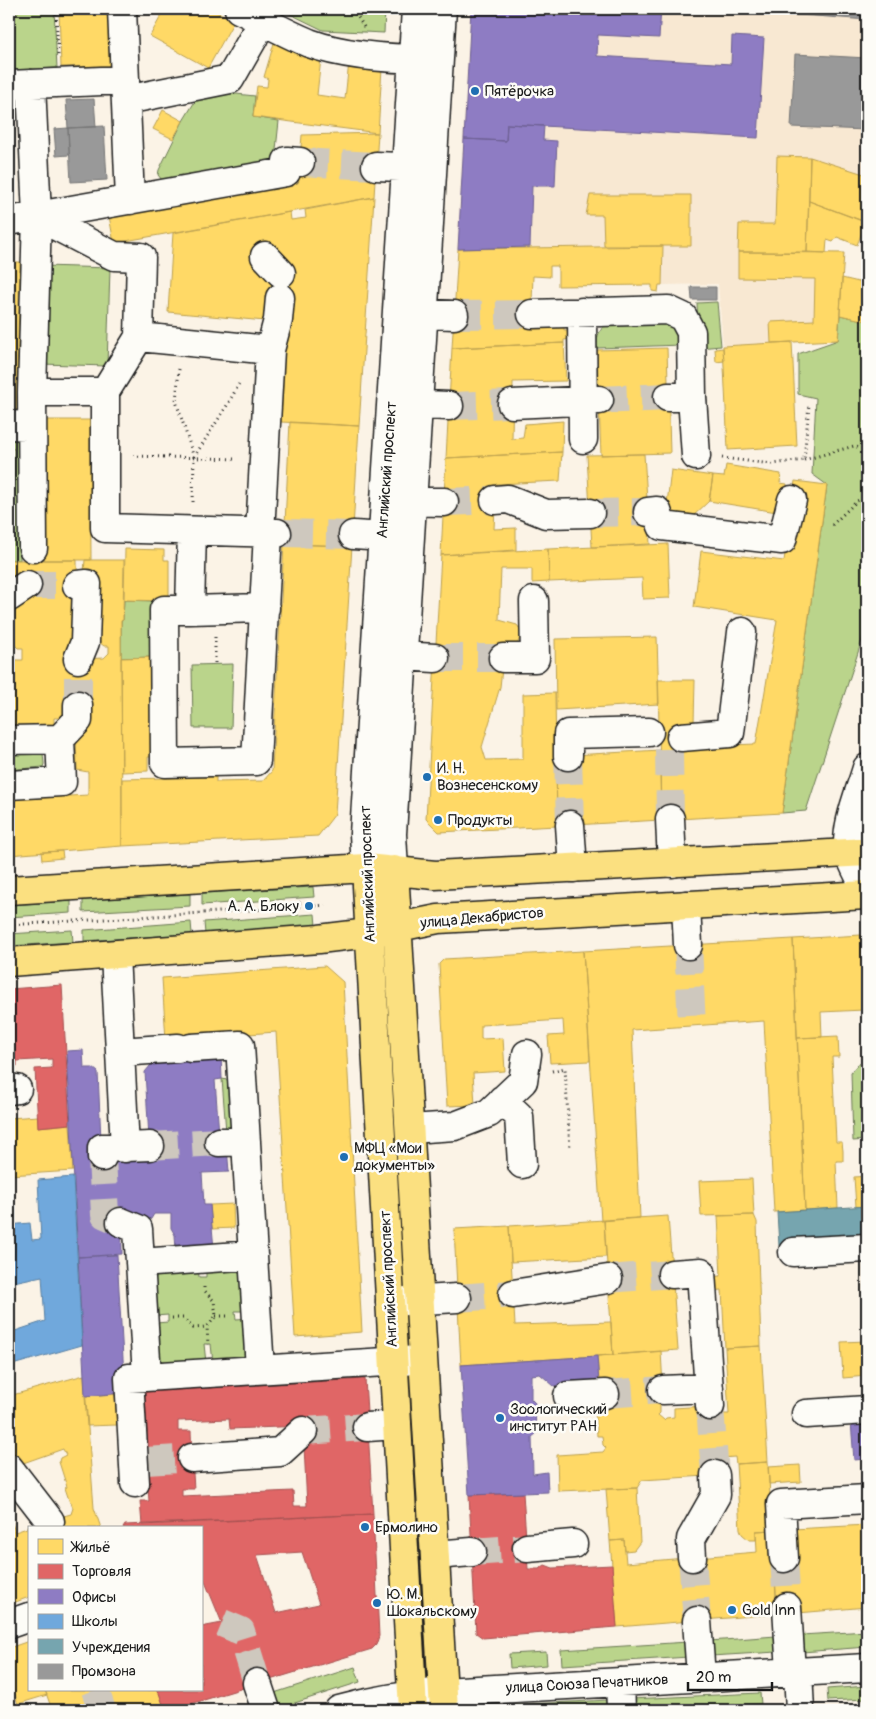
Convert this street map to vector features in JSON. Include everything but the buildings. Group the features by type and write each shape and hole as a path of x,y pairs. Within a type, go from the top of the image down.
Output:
{"main road":[{"path":"9,890 366,868 435,875 858,852"},
{"name":"Английский проспект","path":"366,868 413,1702"},
{"name":"Английский проспект","path":"394,870 443,1701"},
{"name":"улица Декабристов","path":"9,962 319,939 369,933 438,919 867,894"}],"street":[{"path":"122,9 130,200"},
{"path":"239,9 309,43 337,51 412,59 439,59"},
{"name":"Английский проспект","path":"366,868 364,834 416,9"},
{"name":"Английский проспект","path":"394,870 392,834 442,9"},
{"path":"33,548 20,425 32,392 36,216 20,84 59,83 126,90 230,79 254,37"},
{"path":"9,221 286,172 287,161 300,162"},
{"path":"376,166 432,168"},
{"path":"36,216 114,256 141,257 139,337 105,392 105,528 271,533"},
{"path":"264,608 164,610 165,763 256,761 264,608 271,533 257,348 278,320 275,276"},
{"path":"532,314 668,310 683,317 691,332 680,397 696,456"},
{"path":"582,312 591,400 583,439"},
{"path":"396,313 454,315"},
{"path":"139,337 257,348"},
{"path":"32,392 105,392"},
{"path":"512,404 591,400"},
{"path":"391,404 449,406"},
{"path":"495,500 508,499 546,514 590,513"},
{"path":"648,512 657,511 662,526 782,540 792,500"},
{"path":"384,501 444,502"},
{"path":"190,610 192,531"},
{"path":"353,535 410,538"},
{"path":"77,585 87,584 85,642 78,659"},
{"path":"503,658 535,658 534,600"},
{"path":"681,737 730,733 742,632"},
{"path":"375,655 435,658"},
{"path":"9,740 60,739 78,720 78,705"},
{"path":"568,756 568,734 649,732"},
{"path":"9,785 62,782 60,739"},
{"path":"867,768 850,824 867,894"},
{"path":"670,820 672,863"},
{"path":"570,825 573,868"},
{"path":"686,905 688,945"},
{"path":"114,955 126,1150"},
{"path":"120,1052 240,1045 232,1142 253,1255 260,1369"},
{"path":"410,1129 455,1126 488,1113 523,1081 527,1054"},
{"path":"502,1100 519,1116 522,1164"},
{"path":"121,1222 138,1229 147,1376"},
{"path":"793,1252 867,1248"},
{"path":"140,1262 253,1255"},
{"path":"663,1390 710,1397 701,1272 672,1274"},
{"path":"513,1294 608,1279"},
{"path":"390,1302 457,1298"},
{"path":"138,1468 128,1378 423,1359"},
{"path":"568,1396 605,1394"},
{"path":"806,1414 867,1410"},
{"path":"367,1427 397,1425"},
{"path":"192,1458 280,1452 303,1431"},
{"path":"9,1468 50,1520"},
{"path":"692,1557 691,1539 716,1495 715,1475"},
{"path":"784,1558 781,1504 867,1499"},
{"path":"527,1548 573,1544"},
{"path":"435,1555 472,1552"},
{"path":"787,1607 800,1710"},
{"path":"9,1624 28,1617"},
{"path":"697,1621 701,1677"},
{"name":"улица Союза Печатников","path":"339,1710 368,1701 443,1701 620,1682 867,1668"},
{"path":"620,1682 621,1710"},
{"path":"258,1683 266,1710"}],"path":[{"path":"56,9 59,83"},
{"path":"182,341 176,401 194,458 192,531"},
{"path":"194,458 228,404 257,348"},
{"path":"804,460 809,404"},
{"path":"696,456 772,464 804,460 854,446 867,451"},
{"path":"105,456 264,460"},
{"path":"832,525 857,501 867,497"},
{"path":"194,878 199,948"},
{"path":"77,885 78,957"},
{"path":"9,925 299,907 299,903 307,902"},
{"path":"314,902 315,906 325,905"},
{"path":"523,1081 565,1068 570,1149"},
{"path":"202,1259 204,1290 214,1301 216,1316 207,1327 210,1372"},
{"path":"144,1320 183,1318 194,1328 207,1327"}],"shaded area":[{"path":"470,9 867,9 867,223 809,202 807,252 844,253 838,340 723,346 718,284 662,285 663,246 457,249"}],"green space":[{"path":"21,9 54,9 57,68 12,70 10,20"},
{"path":"280,9 385,9 384,33 323,30"},
{"path":"217,92 255,96 253,117 279,121 275,159 167,181 162,180 158,175 159,170 194,103 200,97"},
{"path":"44,266 110,268 107,366 41,364"},
{"path":"717,302 721,346 699,348 697,303"},
{"path":"840,315 867,321 867,625 806,811 782,813 827,485 812,474 816,398 798,394 798,354 838,340"},
{"path":"674,323 681,345 597,348 598,336 605,325"},
{"path":"9,432 20,433 20,560 9,560 9,526 14,526 14,449 9,448"},
{"path":"124,600 154,601 154,657 121,658 121,621 123,620"},
{"path":"233,664 231,728 193,728 192,665"},
{"path":"9,752 43,753 43,767 9,770"},
{"path":"313,887 314,897 202,905 202,893"},
{"path":"190,894 190,906 83,912 83,900"},
{"path":"71,901 71,913 9,917 9,905"},
{"path":"315,914 316,926 205,934 204,922"},
{"path":"191,922 192,934 84,941 84,930"},
{"path":"72,930 73,942 9,946 9,934"},
{"path":"866,1063 867,1140 853,1141 851,1072 858,1064"},
{"path":"222,1079 227,1080 229,1084 232,1126 230,1131 226,1132"},
{"path":"240,1265 251,1311 235,1311 236,1319 251,1318 250,1359 213,1363 211,1344 204,1344 206,1363 163,1362 160,1358 156,1323 168,1322 168,1315 155,1316 154,1275 198,1266 199,1277 206,1277 206,1266"},
{"path":"867,1631 867,1647 802,1652 801,1635"},
{"path":"776,1636 777,1652 711,1656 710,1641"},
{"path":"688,1642 689,1657 562,1665 561,1650"},
{"path":"546,1652 547,1665 510,1668 509,1654"},
{"path":"355,1667 360,1682 276,1709 271,1694"},
{"path":"867,1686 867,1699 828,1701 827,1689"},
{"path":"760,1693 761,1704 631,1710 630,1699"},
{"path":"609,1700 610,1710 514,1710 513,1705"}],"tunnel":[{"path":"300,162 376,166"},
{"path":"454,315 532,314"},
{"path":"599,400 668,397"},
{"path":"449,406 512,404"},
{"path":"444,502 495,500"},
{"path":"590,513 648,512"},
{"path":"284,533 353,535"},
{"path":"27,585 77,585"},
{"path":"435,658 503,658"},
{"path":"78,659 78,705"},
{"path":"670,819 669,749 672,738 681,737"},
{"path":"568,756 570,825"},
{"path":"688,945 692,1026"},
{"path":"150,1146 219,1142"},
{"path":"102,1157 105,1215 121,1222"},
{"path":"608,1279 672,1274"},
{"path":"457,1298 513,1294"},
{"path":"605,1394 663,1390"},
{"path":"710,1406 715,1475"},
{"path":"303,1431 367,1427"},
{"path":"146,1461 192,1458"},
{"path":"472,1552 527,1548"},
{"path":"692,1557 697,1621"},
{"path":"784,1558 787,1607"},
{"path":"222,1623 241,1631 257,1683"},
{"path":"96,1692 102,1710"}],"place":[{"name":"Пятёрочка","path":"475,91"},
{"name":"И. Н. Вознесенскому","path":"427,777"},
{"name":"Продукты","path":"438,820"},
{"name":"А. А. Блоку","path":"309,906"},
{"name":"МФЦ «Мои документы»","path":"344,1157"},
{"name":"Зоологический институт РАН","path":"500,1418"},
{"name":"Ермолино","path":"365,1527"},
{"name":"Ю. М. Шокальскому","path":"377,1603"},
{"name":"Gold Inn","path":"732,1610"}]}
